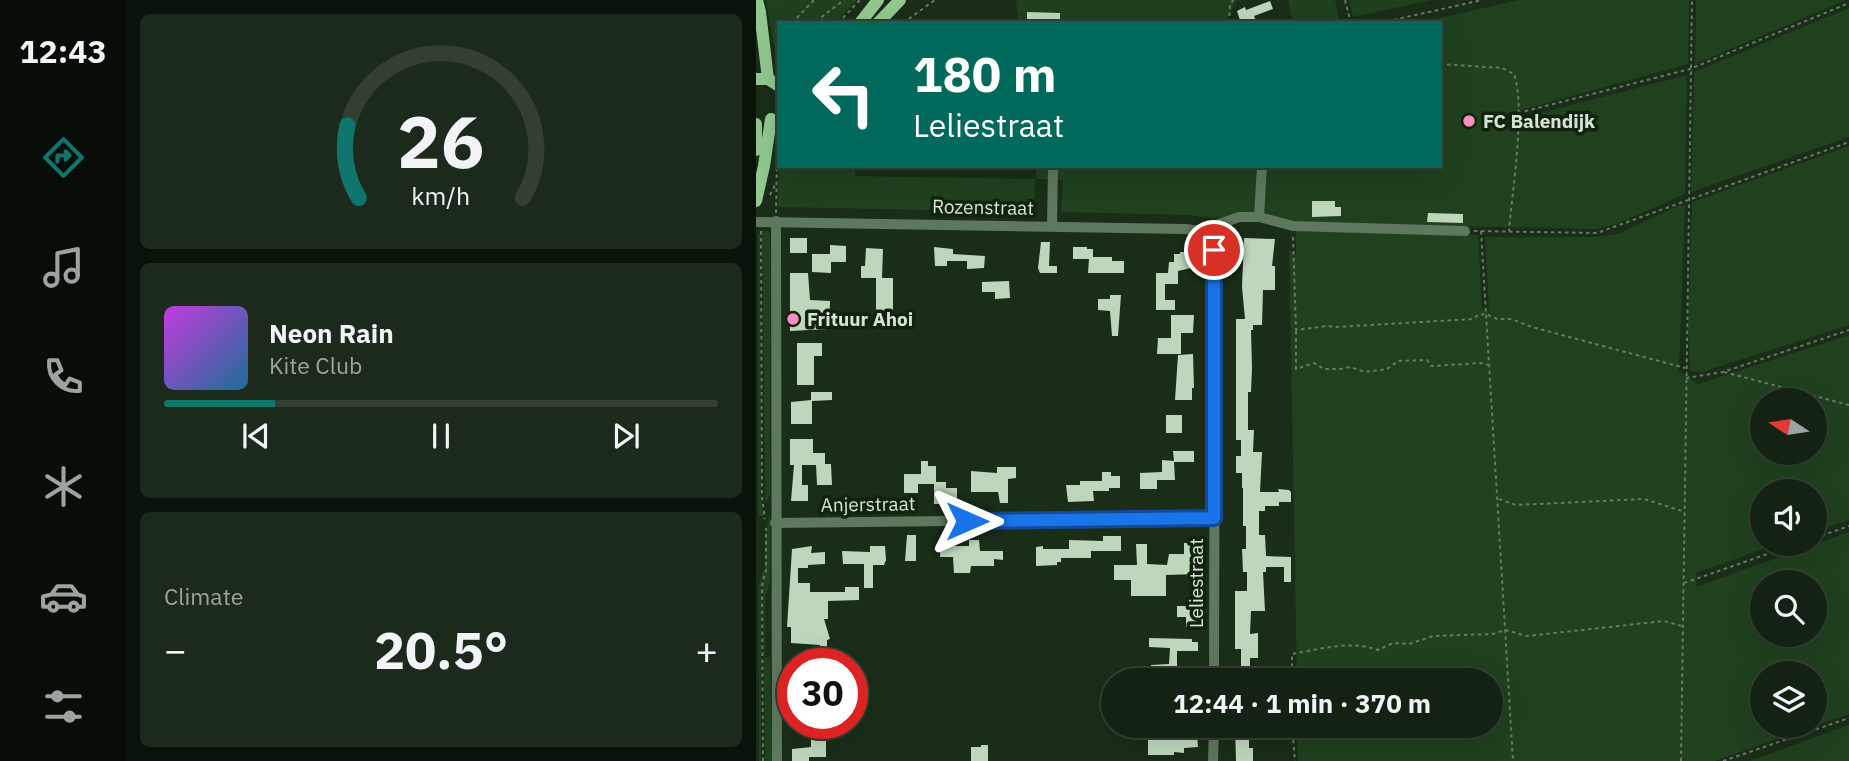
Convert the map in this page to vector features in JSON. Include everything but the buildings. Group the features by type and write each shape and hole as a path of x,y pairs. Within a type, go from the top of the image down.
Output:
{"main road":[{"path":"757,0 772,83"},
{"path":"862,21 878,0"},
{"path":"880,21 900,0"},
{"path":"756,150 756,122 775,116 761,202"}],"street":[{"path":"1052,226 1053,168"},
{"path":"1259,217 1262,168"},
{"path":"1207,235 1214,226 1227,219 1259,217 1293,226 1465,231"},
{"path":"776,221 777,761"},
{"name":"Rozenstraat","path":"759,222 1195,229 1207,235"},
{"name":"Leliestraat","path":"1207,235 1212,244 1214,260 1214,668"},
{"name":"Anjerstraat","path":"775,523 1214,518"},
{"path":"1213,761 1214,738"}],"path":[{"path":"794,21 814,0"},
{"path":"819,21 844,0"},
{"path":"840,21 860,0"},
{"path":"906,21 935,0"},
{"path":"1229,21 1233,0"},
{"path":"1345,0 1350,21"},
{"path":"1389,21 1482,0"},
{"path":"1681,761 1687,199 1692,0"},
{"path":"1518,113 1690,69 1849,3"},
{"path":"774,52 777,45"},
{"path":"1442,64 1502,68 1514,74 1518,86 1518,113 1509,232"},
{"path":"1465,231 1597,233 1849,142"},
{"path":"776,221 777,156"},
{"path":"761,202 776,183"},
{"path":"759,222 762,483 766,570 762,586 763,761"},
{"path":"1293,226 1296,369 1314,363 1324,369 1350,366 1365,372 1387,369 1398,361 1427,360 1431,366 1482,363 1489,366"},
{"path":"1481,231 1513,761"},
{"path":"1296,330 1473,319 1486,314 1685,369"},
{"path":"1685,378 1723,372 1849,330"},
{"path":"1723,372 1849,405"},
{"path":"1497,499 1516,505 1644,499 1684,512"},
{"path":"1827,534 1849,526"},
{"path":"1682,584 1762,556"},
{"path":"1292,668 1292,654 1363,645 1378,650 1393,643 1409,644 1433,636 1493,634 1505,630 1527,636 1664,621 1682,626"},
{"path":"1723,761 1849,718"},
{"path":"1293,738 1294,761"}],"green space":[{"path":"766,0 857,0 837,21 777,21 777,52 773,43"},
{"path":"1016,0 1245,0 1236,1 1226,21 1018,21"},
{"path":"1288,0 1335,0 1340,21 1293,21"},
{"path":"1349,0 1432,0 1353,17"},
{"path":"1519,0 1689,0 1688,64 1518,111 1517,119 1687,75 1685,194 1619,223 1597,229 1292,223 1260,215 1261,168 1442,168 1442,21 1426,21"},
{"path":"1696,0 1846,0 1695,64"},
{"path":"1849,8 1849,137 1691,192 1694,72"},
{"path":"1849,146 1849,325 1702,372 1690,371 1688,328 1692,202"},
{"path":"779,168 855,168 855,176 1035,179 1032,212 778,207"},
{"path":"1036,168 1256,168 1259,206 1252,214 1219,219 1189,215 1061,212 1063,180 1036,179"},
{"path":"1685,205 1679,371 1698,384 1849,335 1849,520 1827,528 1827,479 1750,479 1750,554 1696,573 1696,587 1782,556 1827,556 1827,540 1849,532 1849,714 1827,722 1827,661 1750,661 1750,738 1779,738 1715,761 1298,761 1297,738 1503,738 1503,668 1297,668 1289,248 1296,257 1296,228 1478,235 1482,309 1489,311 1485,237 1595,237 1618,234 1677,206"},
{"path":"762,230 768,231 770,235 770,495 765,504"},
{"path":"758,234 761,499 764,516 758,516"},
{"path":"770,514 770,582 765,597 765,658 770,657 772,761 765,761 763,587 766,532"},
{"path":"763,569 765,570 761,587 759,761 758,587"},
{"path":"1849,725 1849,761 1750,761 1813,738 1827,738 1827,733"}],"place":[{"name":"FC Balendijk","path":"1469,121"},
{"name":"Frituur Ahoi","path":"793,319"}],"route":[{"path":"967,521 1214,518 1214,250"}]}
